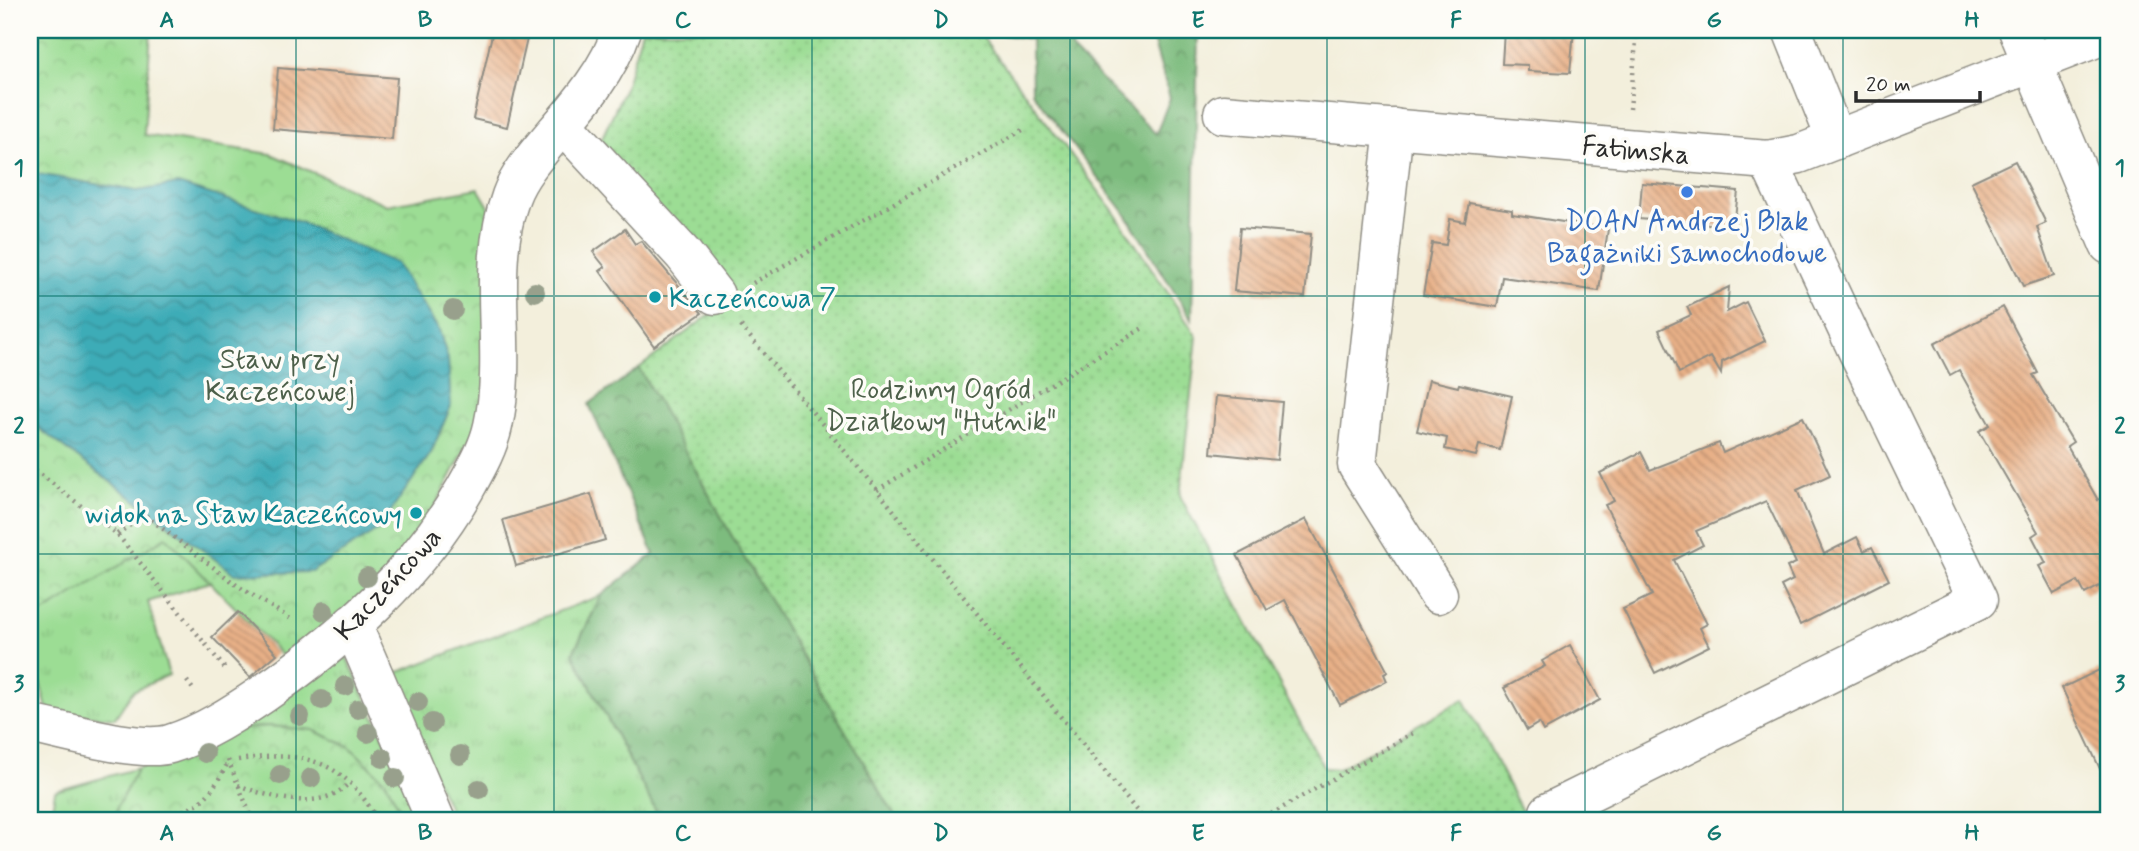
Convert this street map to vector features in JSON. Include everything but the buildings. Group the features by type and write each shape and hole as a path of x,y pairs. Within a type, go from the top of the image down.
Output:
{"street":[{"name":"Kaczeńcowa","path":"30,724 133,746 169,744 218,722 307,663 341,634 424,552 449,517 486,447 497,407 497,282 503,225 512,194 535,157 597,81 622,30"},
{"path":"1792,30 1836,140"},
{"path":"2018,30 2109,245"},
{"name":"Fatimska","path":"1223,114 1768,160 1799,154 2109,33"},
{"path":"563,124 683,254 718,298"},
{"path":"1394,128 1357,465 1438,594"},
{"path":"1549,812 1978,600 1768,160"},
{"path":"341,634 436,821"}],"path":[{"path":"1627,148 1637,30"},
{"path":"1023,130 718,298 1145,821"},
{"path":"877,490 1143,328"},
{"path":"30,466 117,534 251,702"},
{"path":"117,534 145,515 238,586 341,634"},
{"path":"1259,821 1413,733"},
{"path":"225,752 253,821"},
{"path":"229,762 271,756 300,757 326,766 350,782 378,821"},
{"path":"159,821 162,816 201,803 217,784 229,762"},
{"path":"238,785 280,798 304,800 335,794 350,782"}],"green space":[{"name":"Staw przy Kaczeńcowej","path":"30,30 151,30 144,135 271,154 387,205 478,188 495,217 486,409 413,549 291,665 166,537 30,621"},
{"name":"Rodzinny Ogród Działkowy \"Hutnik\"","path":"642,30 977,30 1112,209 1197,337 1180,496 1324,768 1338,769 1464,699 1527,821 898,821 738,547 639,368 712,313 601,140 625,88"},
{"path":"997,30 1073,30 1071,49 1156,134 1170,98 1150,30 1198,30 1192,320 1125,213 1032,92 1031,39 1000,34"},
{"path":"639,368 738,547 898,821 661,821 573,653 602,595 654,554 589,404"},
{"path":"30,422 235,574 148,602 169,675 133,691 115,718 48,712 30,646"},
{"path":"602,595 573,653 661,821 455,821 388,676"},
{"path":"346,656 423,821 406,821 386,782 350,747 313,730 268,726 230,731"},
{"path":"268,726 313,730 350,747 386,782 406,821 116,821 117,807 138,768 230,731"},
{"path":"138,768 117,807 116,821 50,821 55,791"}],"water":[{"name":"Staw przy Kaczeńcowej","path":"30,162 38,174 137,191 178,184 300,222 396,263 439,330 448,359 451,406 431,453 378,530 311,572 235,574 30,422"}],"waterway":[{"path":"30,808 32,821"}],"place":[{"name":"DOAN Andrzej Blak Bagażniki samochodowe","path":"1687,192"},
{"name":"Kaczeńcowa 7","path":"655,297"},
{"name":"widok na Staw Kaczeńcowy","path":"416,513"}]}
